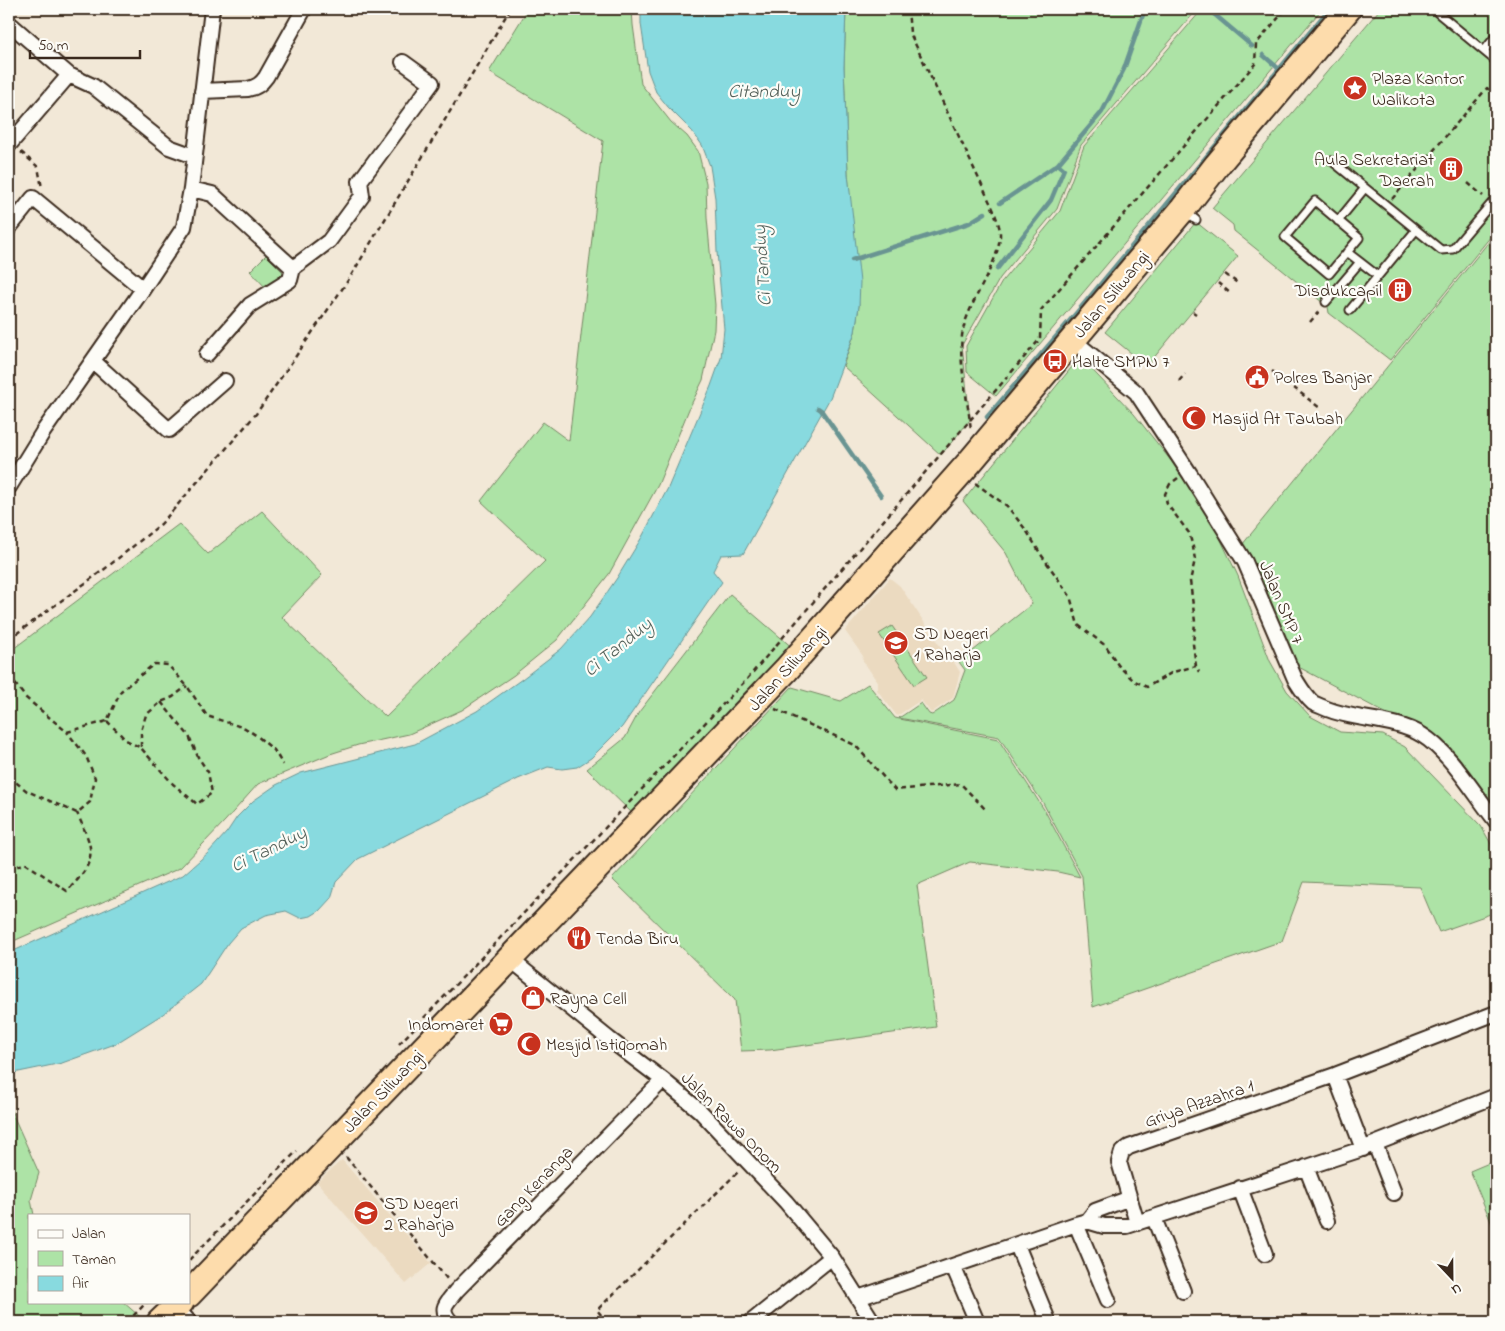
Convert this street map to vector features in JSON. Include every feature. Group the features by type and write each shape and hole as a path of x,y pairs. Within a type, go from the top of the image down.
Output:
{"highway":[{"name":"Jalan Siliwangi","path":"190,1298 333,1143 761,697 1085,329 1190,214 1223,158 1348,9"}],"street":[{"path":"9,486 43,432 184,226 212,9"},
{"path":"202,91 255,88 266,77 304,9"},
{"path":"9,23 69,74 93,86 170,147 194,156"},
{"path":"207,354 250,305 290,280 292,268 329,241 362,196 360,181 432,83 403,62"},
{"path":"10,144 69,74"},
{"path":"190,189 212,194 292,268"},
{"path":"9,228 33,198 142,290"},
{"name":"Jalan SMP 7","path":"1085,329 1136,392 1245,562 1294,679 1304,694 1314,703 1338,713 1403,726 1422,735 1435,745 1450,761 1496,821"},
{"path":"93,361 169,430 225,381"},
{"name":"Jalan Rawa Onom","path":"510,958 609,1039 664,1080 700,1111 786,1202 832,1257 873,1322"},
{"name":"Griya Azzahra 1","path":"1137,1223 1119,1162 1122,1152 1128,1147 1335,1075 1496,1013"},
{"path":"1335,1075 1394,1193"},
{"name":"Gang Kenanga","path":"451,1322 444,1315 444,1310 456,1291 664,1080"},
{"path":"1082,1222 1119,1227 1154,1218 1369,1146 1496,1096"},
{"path":"1306,1167 1327,1221"},
{"path":"1240,1188 1265,1254"},
{"path":"858,1298 1082,1222 1095,1211 1130,1198"},
{"path":"1154,1218 1182,1291"},
{"path":"1082,1222 1108,1300"},
{"path":"1017,1245 1047,1318"},
{"path":"751,1322 832,1257"},
{"path":"953,1266 977,1322"}],"lane":[{"path":"1438,13 1496,61"},
{"path":"1484,50 1496,36"},
{"path":"1332,161 1441,250 1453,249 1494,201"},
{"path":"1338,221 1365,188"},
{"path":"1315,201 1359,238 1347,252 1329,274 1285,237 1315,201"},
{"path":"1350,310 1416,230"},
{"path":"1347,252 1378,276"},
{"path":"1326,302 1360,262"}],"path":[{"path":"9,638 106,568 161,524 256,414 349,279 510,9"},
{"path":"908,9 910,33 994,211 1000,231 999,248 968,314 963,332 963,373 970,420 968,464 982,489 1007,506 1026,530 1070,596 1078,625 1106,646 1118,665 1133,680 1147,687 1173,672 1196,666"},
{"path":"393,1050 747,679 1040,339 1041,310 1255,64 1256,44 1286,9"},
{"path":"1386,206 1433,153 1471,103 1487,88 1496,96"},
{"path":"10,144 38,167 43,186 33,198"},
{"path":"1468,184 1494,201"},
{"path":"1225,274 1239,284"},
{"path":"1218,283 1231,294"},
{"path":"1310,322 1326,302"},
{"path":"1272,371 1320,408"},
{"path":"1179,381 1185,374"},
{"path":"1190,474 1182,474 1170,484 1165,494 1167,504 1189,533 1194,553 1195,560 1190,581 1195,622 1193,644 1196,666 1199,672"},
{"path":"67,732 107,721 121,691 154,664 168,665 187,686 207,716 246,728 274,750 283,765"},
{"path":"9,676 26,698 67,732 86,756 95,778 90,802 77,813"},
{"path":"141,748 141,731 146,714 187,686"},
{"path":"761,697 772,708 855,746 895,790 961,784 987,811"},
{"path":"107,721 126,740 141,748 173,784 197,804 212,793 208,772 198,757 189,736 161,702"},
{"path":"9,777 27,791 77,813 91,844 90,862 83,876 67,891 25,863 9,870"},
{"path":"333,1143 456,1291"},
{"path":"190,1259 298,1150"},
{"path":"607,1322 597,1310 748,1163"},
{"path":"127,1322 145,1304"}],"shaded area":[{"name":"SD Negeri 1 Raharja","path":"890,578 900,586 948,658 952,659 960,672 953,698 931,713 921,700 897,716 877,690 878,683 862,659 863,656 845,631"},
{"name":"SD Negeri 2 Raharja","path":"342,1160 431,1263 406,1284 317,1182"}],"green space":[{"path":"528,9 632,9 641,84 671,122 687,136 698,151 706,183 707,218 715,305 714,330 703,380 658,485 609,574 557,640 514,675 462,710 409,734 358,745 330,754 258,784 180,868 9,943 9,652 179,524 208,554 262,511 322,575 282,617 386,717 545,561 481,501 543,422 569,441 603,141 489,72"},
{"path":"846,9 1191,9 1195,12 1081,145 1057,209 1000,278 962,345 970,420 941,455 843,366 855,332 859,306 848,174 844,67"},
{"path":"1196,9 1322,9 996,396 967,372 966,346 1003,280 1060,211 1084,146 1200,12"},
{"path":"1380,9 1496,9 1496,230 1390,360 1329,313 1328,307 1234,231 1233,225 1212,208"},
{"path":"1196,222 1238,256 1147,366 1105,332"},
{"path":"1496,233 1496,813 1440,742 1291,663 1242,545"},
{"path":"266,255 284,273 267,289 250,271"},
{"path":"1080,357 1134,414 1202,500 1238,576 1270,661 1287,691 1310,716 1340,732 1383,735 1405,747 1481,826 1496,853 1496,912 1439,932 1420,887 1304,882 1282,941 1093,1007 1082,876 1043,803 999,737 899,718 921,703 929,714 932,715 954,700 965,670 959,662 1032,604 1006,553 963,501"},
{"path":"730,594 794,649 636,817 587,769 625,738 639,712"},
{"path":"892,626 927,677 914,685 879,634"},
{"path":"868,684 895,718 998,739 1045,811 1080,877 1058,872 970,862 917,885 936,1027 770,1050 741,1051 735,1000 612,879 792,687 841,701"},
{"path":"9,1106 39,1173 31,1200 34,1214 28,1214 28,1304 125,1304 146,1322 9,1322"},
{"path":"1496,1160 1496,1234 1470,1171"}],"water":[{"name":"Citanduy","path":"641,9 846,9 844,67 848,174 860,282 855,332 830,398 743,554 721,555 713,571 722,582 622,727 591,758 577,767 562,769 548,767 518,779 358,859 336,882 331,898 319,911 311,916 300,918 286,911 266,915 241,928 228,943 201,984 163,1014 115,1044 62,1063 9,1074 9,953 183,875 208,853 227,832 237,817 253,801 276,785 301,773 415,744 477,711 561,649 590,617 642,537 668,488 711,386 721,358 724,329 717,252 715,198 710,166 702,145 692,131 656,92 648,71 641,24"}],"waterway":[{"path":"1000,203 1058,164 1102,112 1124,69 1145,9"},
{"path":"1208,9 1252,46"},
{"path":"987,417 1078,311 1329,9"},
{"path":"1263,55 1279,69"},
{"path":"997,269 1051,200 1064,169 1058,164"},
{"path":"852,260 969,223 985,213"},
{"path":"818,408 881,496"}],"place":[{"name":"Plaza Kantor Walikota","path":"1355,88"},
{"name":"Aula Sekretariat Daerah","path":"1451,169"},
{"name":"Disdukcapil","path":"1400,290"},
{"name":"Halte SMPN 7","path":"1055,361"},
{"name":"Polres Banjar","path":"1257,377"},
{"name":"Masjid At Taubah","path":"1194,418"},
{"name":"SD Negeri 1 Raharja","path":"896,643"},
{"name":"Tenda Biru","path":"579,938"},
{"name":"Rayna Cell","path":"533,998"},
{"name":"Indomaret","path":"501,1024"},
{"name":"Mesjid Istiqomah","path":"529,1044"},
{"name":"SD Negeri 2 Raharja","path":"366,1213"}],"water label":[{"name":"Ci Tanduy","path":"761,266"},
{"name":"Ci Tanduy","path":"617,646"},
{"name":"Ci Tanduy","path":"268,848"}]}
